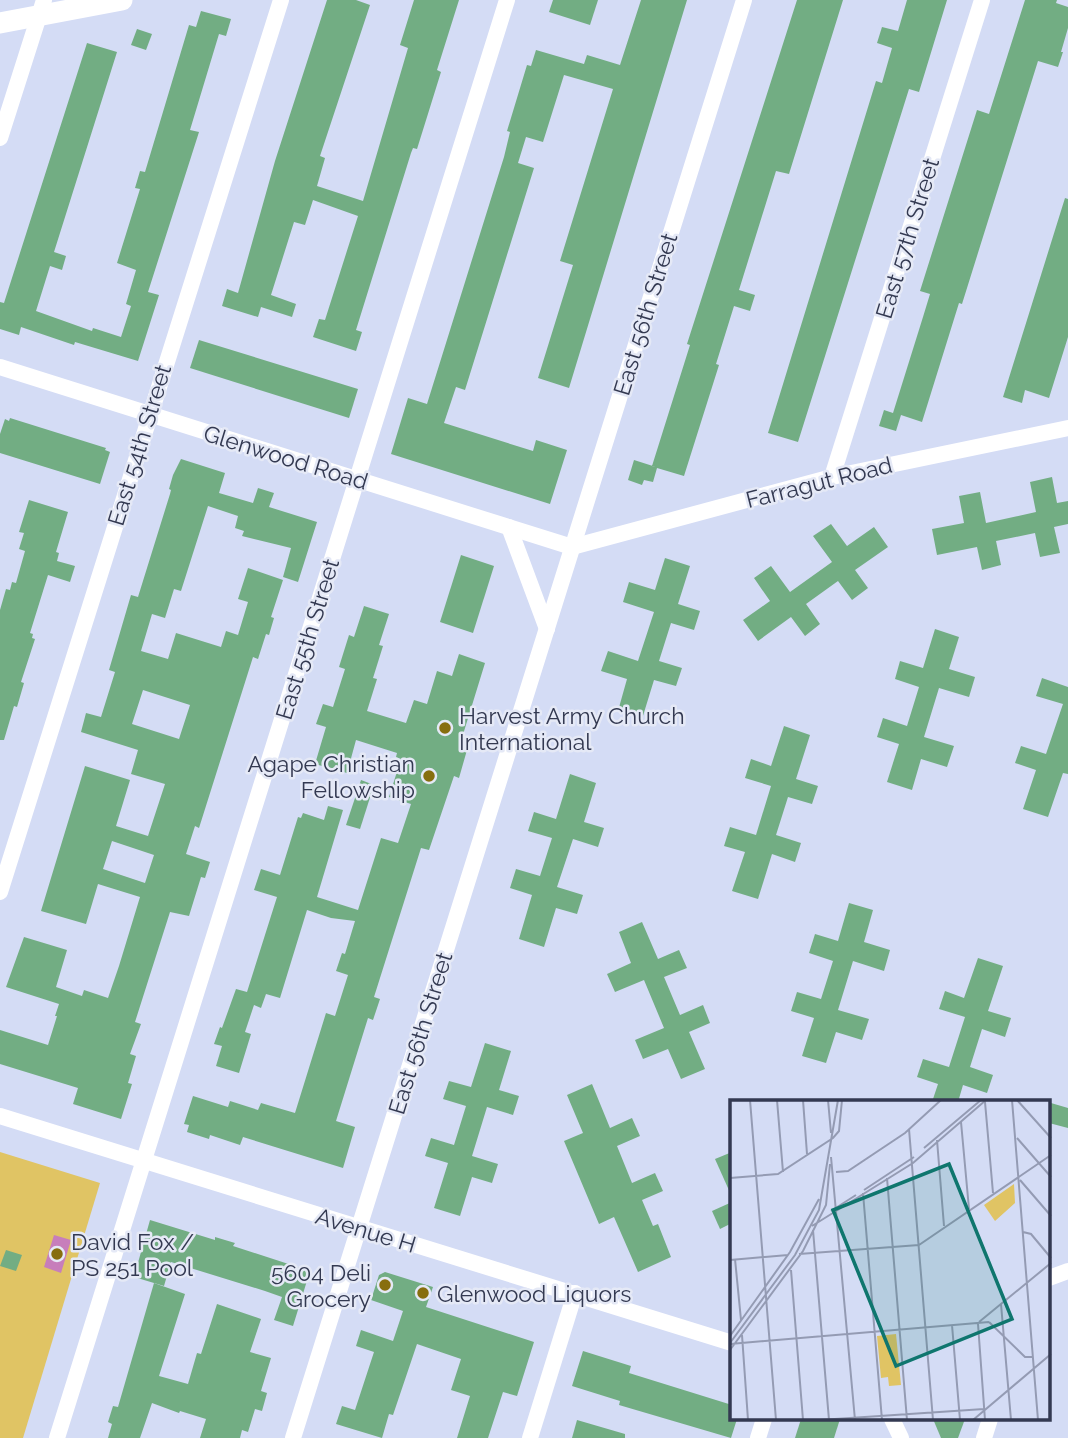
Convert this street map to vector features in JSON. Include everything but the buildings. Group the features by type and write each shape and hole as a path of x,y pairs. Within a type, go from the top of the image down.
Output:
{"main road":[{"path":"0,23 41,8 122,0"}],"street":[{"name":"East 54th Street","path":"0,892 281,0"},
{"name":"East 55th Street","path":"57,1438 507,0"},
{"name":"East 56th Street","path":"293,1438 744,0"},
{"name":"East 57th Street","path":"832,477 982,0"},
{"path":"0,138 41,8"},
{"name":"Glenwood Road","path":"0,367 572,547"},
{"name":"Farragut Road","path":"572,547 832,477 1068,428"},
{"path":"509,527 547,629"},
{"name":"Avenue H","path":"0,1116 730,1342"},
{"path":"1050,1278 1068,1271"},
{"path":"530,1438 575,1293"},
{"path":"758,1438 764,1420"},
{"path":"892,1420 901,1438"},
{"path":"985,1438 990,1420"}],"shaded area":[{"path":"0,1152 100,1183 23,1438 0,1438"},
{"name":"David Fox / PS 251 Pool","path":"54,1235 71,1240 61,1273 44,1267"}],"place":[{"name":"Harvest Army Church International","path":"445,728"},
{"name":"Agape Christian Fellowship","path":"429,776"},
{"name":"David Fox / PS 251 Pool","path":"57,1254"},
{"name":"5604 Deli Grocery","path":"385,1285"},
{"name":"Glenwood Liquors","path":"423,1293"}]}
